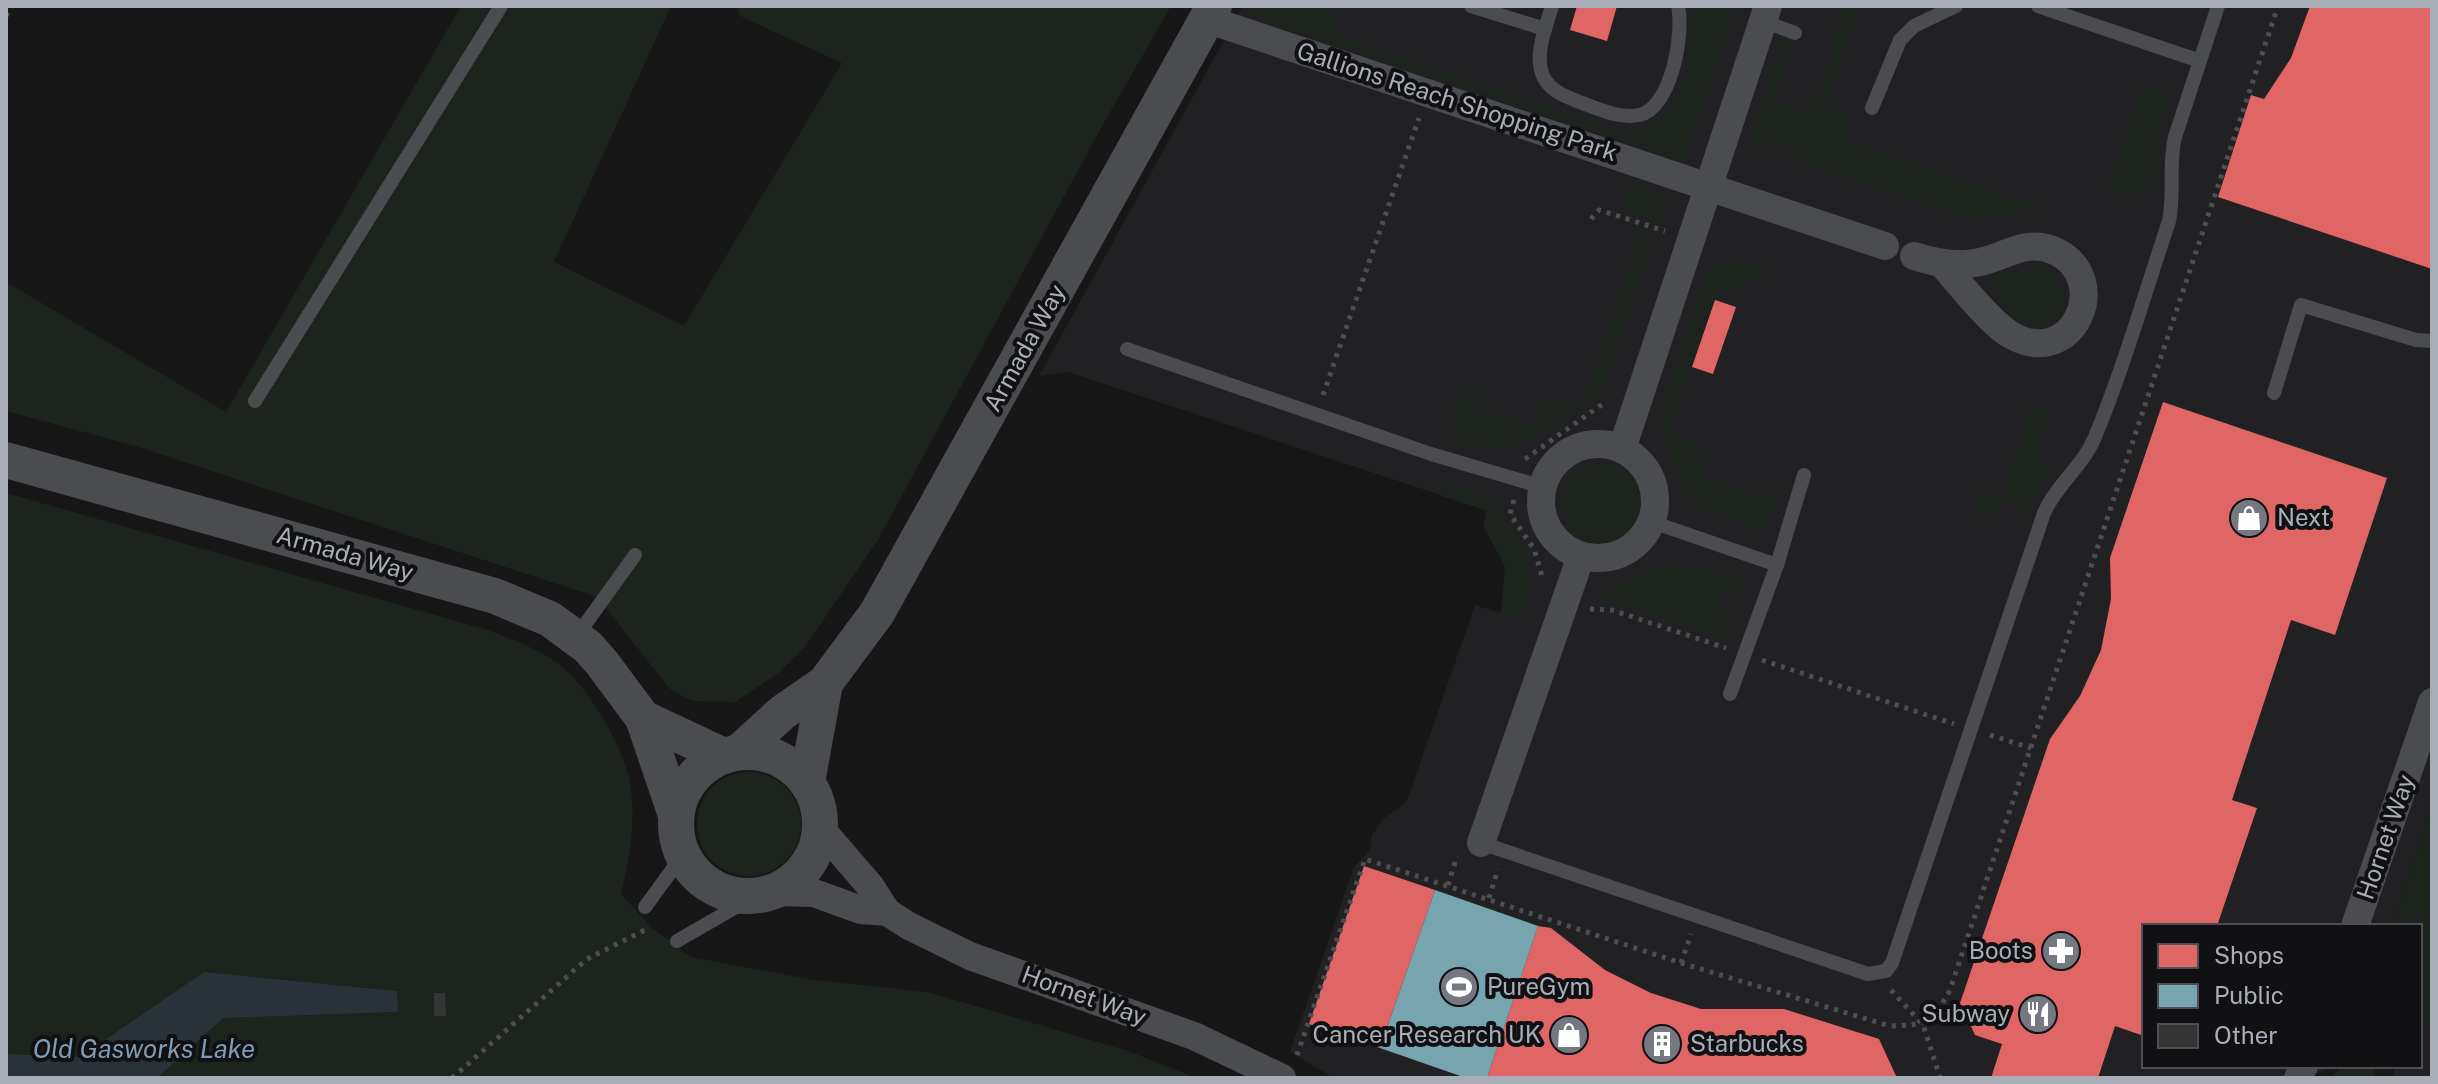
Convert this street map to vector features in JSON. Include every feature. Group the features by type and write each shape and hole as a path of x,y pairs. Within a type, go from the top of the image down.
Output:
{"street":[{"name":"Gallions Reach Shopping Park","path":"1210,13 1885,246"},
{"name":"Armada Way","path":"676,815 691,779 706,765 731,754 825,683 877,613 1210,13"},
{"path":"1622,449 1707,184 1766,14"},
{"path":"1914,256 1943,265 1979,262 2018,247 2036,245 2056,251 2071,263 2080,278 2083,306 2079,321 2066,335 2044,344 2017,338 1994,321 1943,265"},
{"path":"1606,444 1622,449 1637,458 1651,480 1655,505 1652,522 1630,548 1615,556 1581,556 1553,536 1541,504 1543,487 1554,465 1574,449 1606,444"},
{"name":"Armada Way","path":"6,460 495,596 550,619 576,637 602,663 643,718 676,815 677,835 683,855"},
{"path":"1481,843 1581,556"},
{"name":"Armada Way","path":"807,782 825,683"},
{"name":"Hornet Way","path":"2356,924 2432,702"},
{"name":"Armada Way","path":"643,718 731,754 777,757 807,782 818,804 821,829"},
{"path":"683,855 705,882 738,896 764,894 796,878 813,856 821,829"},
{"name":"Hornet Way","path":"821,829 871,887 887,912 921,933 970,956 1288,1070"},
{"name":"Hornet Way","path":"764,894 814,893 861,910 887,912"}],"lane":[{"path":"255,401 501,6"},
{"path":"1471,6 1545,29"},
{"path":"1552,6 1540,43 1543,77 1559,94 1621,116 1642,115 1659,101 1680,39 1678,6"},
{"path":"1872,108 1900,40 1914,26 1956,6"},
{"path":"2038,6 2200,61"},
{"path":"1481,843 1877,975 1886,971 1892,963 2044,513 2061,482 2086,456 2104,412 2169,221 2173,201 2170,158 2218,6"},
{"path":"1766,14 1795,33"},
{"path":"1885,246 1914,256"},
{"path":"2274,393 2301,305 2416,340 2432,341"},
{"path":"1127,349 1543,487"},
{"path":"1730,694 1777,565 1804,475"},
{"path":"1652,522 1777,565"},
{"path":"576,637 635,555"},
{"path":"645,907 683,855"},
{"path":"677,941 764,894"}],"path":[{"path":"6,16 12,6"},
{"path":"1288,1070 1365,859 1681,963 1890,1026 1923,1025 1939,1011 1950,990 2278,6"},
{"path":"1316,414 1421,113"},
{"path":"1591,219 1599,210 1671,232"},
{"path":"1663,246 1671,232 1671,221"},
{"path":"1525,457 1602,406 1607,398"},
{"path":"1510,514 1534,549 1543,579 1542,590"},
{"path":"1587,609 1612,610 2031,748"},
{"path":"452,1078 587,959 651,927"},
{"path":"1877,975 1923,1025 1940,1077"}],"shaded area":[{"path":"461,6 671,6 554,262 684,326 842,63 740,16 737,6 1171,6 1101,128 879,538 805,647 777,674 735,702 692,701 670,689 597,597 135,446 6,411 6,282 226,412"},
{"path":"1243,6 2432,6 2432,805 2393,924 2142,924 2142,1068 2328,1068 2307,1078 1334,1078 1290,1052 1354,867 1370,850 1372,835 1383,819 1407,801 1475,605 1501,613 1505,566 1484,527 1486,510 1068,372 1039,376"},
{"path":"1250,6 1334,6 1333,17 1342,38 1620,132 1641,129 1657,120 1670,106 1687,67 1693,25 1692,6 1735,6 1683,161 1278,25 1256,15"},
{"path":"1820,6 1861,6 1827,105 1851,115 1844,133 1850,143 2043,209 1972,220 1809,165 1771,136 1766,135 1761,149 1748,144 1782,39 1791,42 1775,90 1775,99 1802,111 1814,106 1842,18 1841,14"},
{"path":"2142,84 2170,93 2157,137 2156,184 2126,196 2107,190"},
{"path":"1630,184 1667,198 1659,223 1621,212"},
{"path":"1642,229 1656,233 1607,379 1593,403 1507,449 1471,443 1467,453 1454,437 1452,426 1458,404 1472,389 1481,388 1475,409 1534,427 1543,401 1581,406"},
{"path":"1737,260 1776,273 1776,276 1753,279 1735,293 1717,290 1670,432 1694,442 1691,452 1707,457 1702,478 1768,498 1773,482 1780,484 1782,488 1771,520 1752,533 1742,533 1745,524 1709,510 1687,491 1667,451 1661,409 1708,271"},
{"path":"2045,266 2058,280 2063,294 2062,308 2055,318 2044,324 2031,325 2017,319 1996,293 1992,282 1996,275"},
{"path":"2031,407 2050,413 2035,460 2052,468 2038,488 2029,516 2022,513 2024,504 2002,499 1995,520 1981,515 1977,501 1981,489 2003,496"},
{"path":"1601,464 1616,467 1628,476 1637,488 1640,503 1637,518 1628,530 1616,539 1601,542 1586,539 1574,530 1565,518 1562,503 1565,488 1574,476 1586,467"},
{"path":"1446,483 1500,502 1498,513 1518,539 1529,563 1530,589 1521,621 1501,614 1505,566 1484,527 1486,510 1441,496"},
{"path":"6,493 488,630 551,659 569,673 587,694 613,737 629,778 632,821 630,851 621,894 651,927 691,957 814,980 928,992 1128,1051 1196,1078 157,1078 223,1018 398,1012 396,991 205,972 80,1057 6,1054"},
{"path":"1667,565 1698,567 1728,578 1731,568 1739,572 1744,597 1724,591 1716,613 1736,620 1730,640 1601,596 1619,583"},
{"path":"749,772 769,776 786,787 797,804 801,824 797,844 786,861 769,872 749,876 729,872 712,861 701,844 697,824 701,804 712,787 729,776"},
{"path":"2432,805 2432,1017 2422,1024 2422,924 2393,924"},
{"path":"2432,963 2432,1078 2392,1078 2395,1068 2422,1068 2422,992"},
{"path":"2339,1068 2375,1068 2375,1078 2331,1078"}],"water":[{"name":"Old Gasworks Lake","path":"204,972 397,991 398,1012 223,1018 157,1078 6,1078 6,1054 80,1057"}],"building: Shops":[{"path":"1577,6 1617,6 1607,41 1570,30"},
{"path":"2310,6 2432,6 2432,269 2218,197 2251,95 2264,99 2291,58"},
{"path":"1715,300 1736,307 1713,374 1692,367"},
{"path":"2163,402 2387,478 2335,635 2291,620 2232,800 2257,808 2218,924 2142,924 2142,1035 2115,1026 2098,1078 1991,1078 2002,1044 1975,1035 1960,1003 2050,739 2080,696 2101,650 2111,599 2110,558"},
{"path":"1364,866 1435,890 1380,1048 1309,1024"},
{"path":"1538,926 1551,928 1605,970 1651,993 1701,1009 1784,1009 1879,1039 1897,1078 1487,1078"}],"building: Public":[{"name":"PureGym","path":"1435,890 1538,926 1487,1078 1466,1078 1380,1048"}],"building: Other":[{"path":"434,993 445,993 446,1016 434,1016"}],"place":[{"name":"Next","path":"2249,518"},
{"name":"Boots","path":"2061,951"},
{"name":"PureGym","path":"1459,987"},
{"name":"Subway","path":"2038,1014"},
{"name":"Cancer Research UK","path":"1569,1035"},
{"name":"Starbucks","path":"1662,1044"}]}
